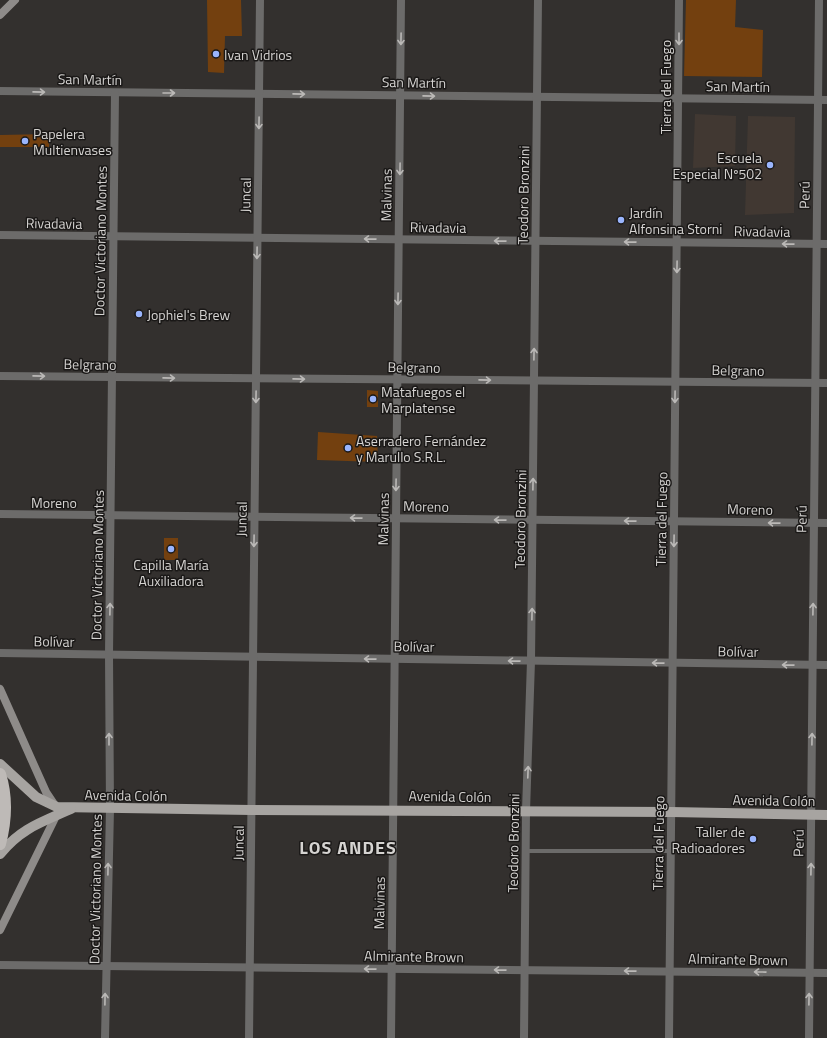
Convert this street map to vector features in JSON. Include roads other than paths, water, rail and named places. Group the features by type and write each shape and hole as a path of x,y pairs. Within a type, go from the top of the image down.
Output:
{"highway":[{"path":"0,774 4,795 5,812 0,844"}],"main road":[{"path":"0,764 36,797 56,812"},
{"name":"Avenida Colón","path":"0,854 10,841 29,827 56,812 73,808 671,812 827,815"}],"street":[{"path":"0,15 15,0"},
{"name":"Juncal","path":"249,1038 260,0"},
{"name":"Malvinas","path":"391,1038 401,0"},
{"name":"Teodoro Bronzini","path":"524,1038 526,811 531,661 538,0"},
{"name":"Tierra del Fuego","path":"669,1038 679,0"},
{"name":"Perú","path":"809,1038 817,245 823,100 819,0"},
{"name":"San Martín","path":"0,91 823,100"},
{"name":"Doctor Victoriano Montes","path":"105,1038 110,809 109,655 115,93"},
{"name":"Rivadavia","path":"0,235 827,244"},
{"name":"Belgrano","path":"0,376 827,384"},
{"name":"Moreno","path":"0,514 827,523"},
{"name":"Bolívar","path":"0,653 827,665"},
{"path":"0,689 56,812 0,930"},
{"name":"Almirante Brown","path":"0,965 827,973"}],"lane":[{"path":"526,851 671,851"}],"place":[{"name":"Ivan Vidrios","path":"216,54"},
{"name":"Papelera Multienvases","path":"25,141"},
{"name":"Escuela Especial Nº502","path":"770,165"},
{"name":"Jardín Alfonsina Storni","path":"621,220"},
{"name":"Jophiel's Brew","path":"139,314"},
{"name":"Matafuegos el Marplatense","path":"373,399"},
{"name":"Aserradero Fernández y Marullo S.R.L.","path":"348,448"},
{"name":"Capilla María Auxiliadora","path":"171,549"},
{"name":"Taller de Radioadores","path":"753,839"}],"district":[{"name":"LOS ANDES","path":"348,847"}]}
